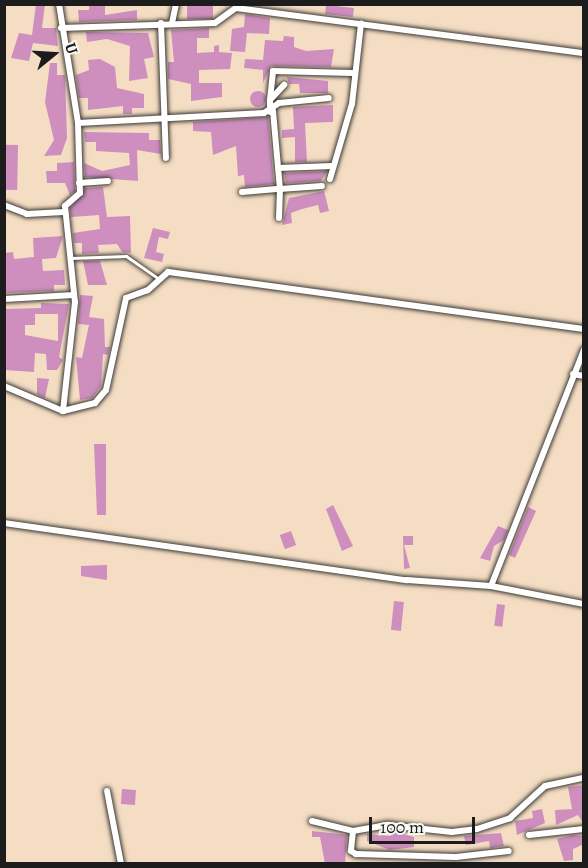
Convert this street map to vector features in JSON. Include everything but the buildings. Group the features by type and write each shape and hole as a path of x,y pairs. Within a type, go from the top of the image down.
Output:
{"street":[{"path":"59,4 61,28 78,123 80,194 66,203 64,212 74,295 63,411"},
{"path":"172,23 176,4"},
{"path":"61,28 215,23 233,8 584,53"},
{"path":"161,23 161,117 166,158"},
{"path":"330,179 352,104 353,73 361,24"},
{"path":"279,218 280,189 270,100 273,71 353,73"},
{"path":"270,100 284,84"},
{"path":"78,123 271,111 279,103 329,98"},
{"path":"278,168 332,166"},
{"path":"79,183 108,181"},
{"path":"242,192 321,186"},
{"path":"4,206 27,214 64,212"},
{"path":"4,386 63,411 82,409 104,394 126,298 159,279 165,273 204,273 584,329"},
{"path":"4,299 74,295"},
{"path":"491,586 584,350"},
{"path":"573,374 584,376"},
{"path":"4,523 407,580 491,586 584,604"},
{"path":"312,821 353,831 388,825 452,832 494,825 519,812 545,786 584,778"},
{"path":"107,791 121,864"},
{"path":"529,835 584,829"},
{"path":"353,831 351,851 356,854 456,857 508,851"}],"lane":[{"path":"69,258 126,256 159,279"}]}
